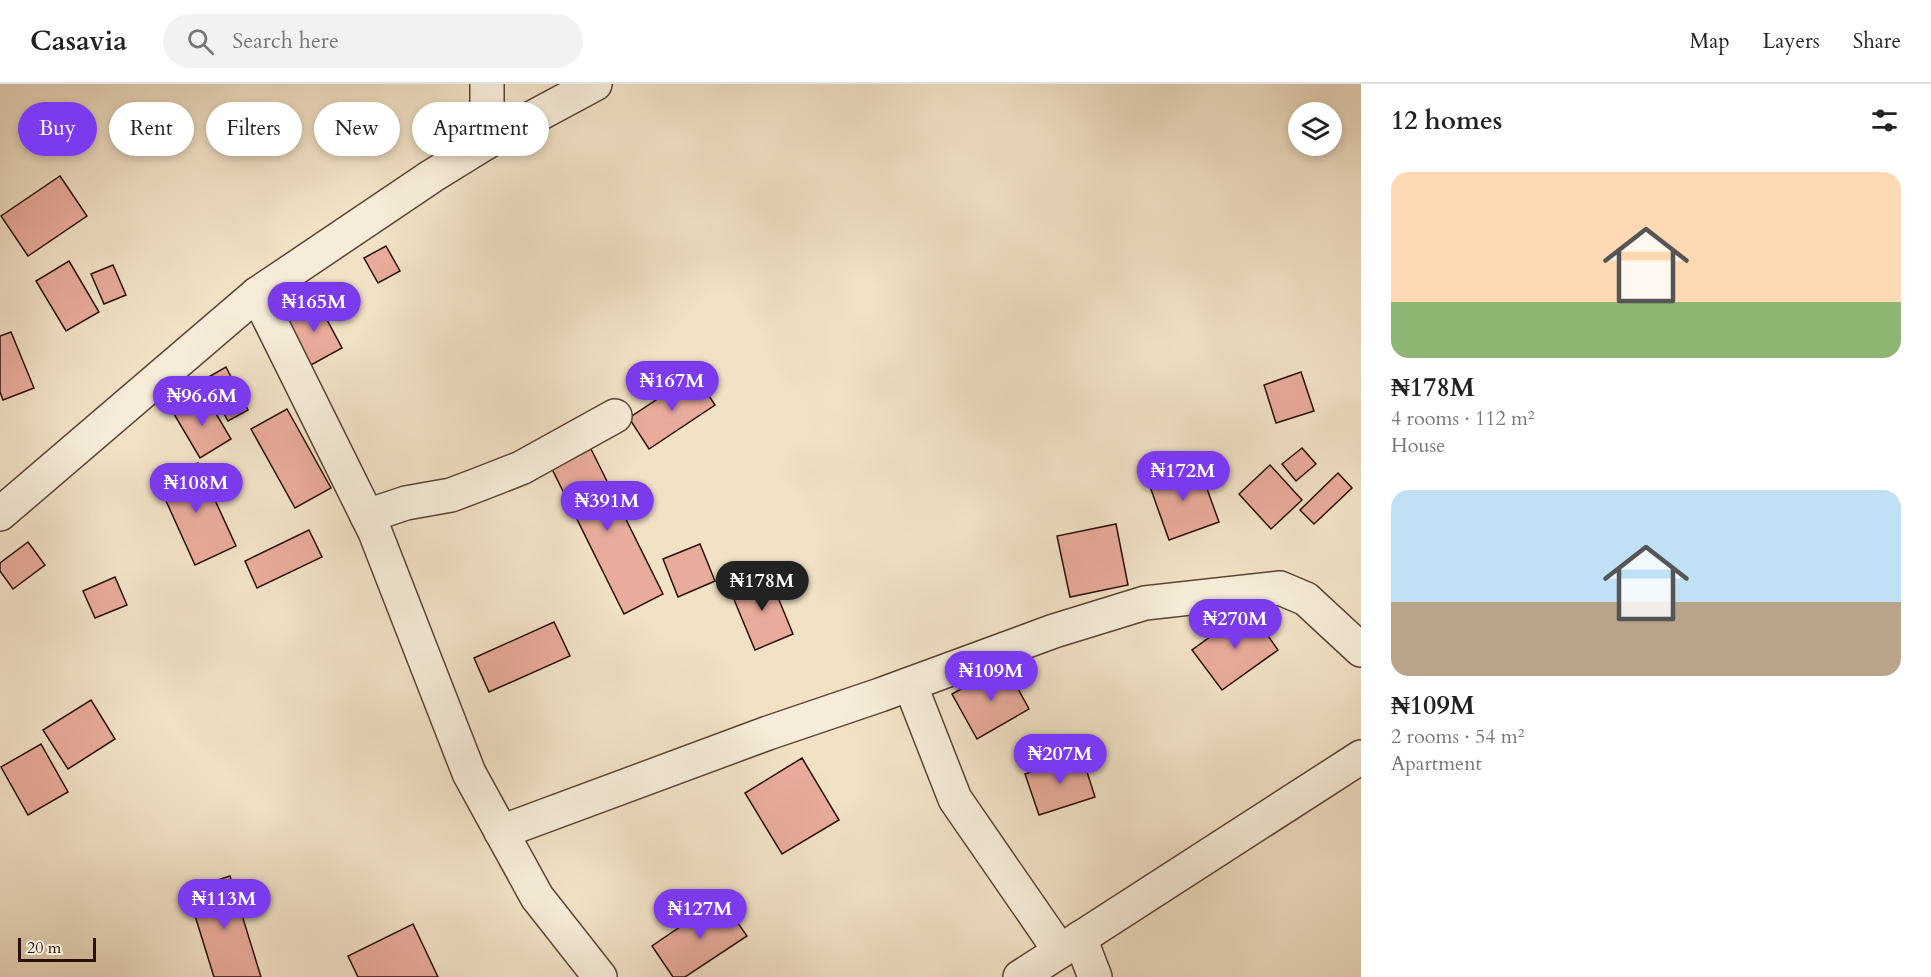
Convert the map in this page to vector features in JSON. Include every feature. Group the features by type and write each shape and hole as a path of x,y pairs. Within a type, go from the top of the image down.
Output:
{"street":[{"path":"487,84 487,102"},
{"path":"549,109 595,84"},
{"path":"0,514 257,294 464,156"},
{"path":"257,294 368,516 469,773 537,897 600,977"},
{"path":"368,516 405,503 451,495 521,468 615,416"},
{"path":"501,832 768,733 1054,631 1145,603 1280,588 1306,599 1361,650"},
{"path":"910,684 955,799 1095,977"},
{"path":"1020,977 1361,758"}],"building":[{"path":"60,176 87,216 28,256 1,216"},
{"path":"386,246 400,271 378,283 364,258"},
{"path":"69,261 99,312 66,331 36,281"},
{"path":"113,265 126,295 104,304 91,274"},
{"path":"317,301 342,348 311,365 286,317"},
{"path":"11,332 34,388 3,400 0,392 0,336"},
{"path":"226,367 248,410 228,421 205,379"},
{"path":"1301,372 1314,411 1276,423 1264,385"},
{"path":"695,374 715,405 649,449 629,418"},
{"path":"205,395 231,439 200,458 174,414"},
{"path":"287,409 331,488 295,508 251,429"},
{"path":"1302,448 1316,464 1296,481 1282,464"},
{"path":"591,449 663,594 624,614 552,469"},
{"path":"198,463 236,546 195,565 157,481"},
{"path":"1198,464 1219,522 1169,540 1148,481"},
{"path":"1270,465 1302,500 1271,529 1239,494"},
{"path":"1338,473 1352,488 1314,524 1300,510"},
{"path":"1116,524 1128,585 1070,597 1057,536"},
{"path":"309,530 322,557 257,588 245,561"},
{"path":"28,542 45,565 13,589 0,571 0,563"},
{"path":"700,544 715,581 678,597 663,559"},
{"path":"768,573 793,634 755,650 730,590"},
{"path":"115,577 127,605 95,618 83,591"},
{"path":"1249,609 1278,650 1222,690 1192,650"},
{"path":"554,622 570,656 489,692 474,658"},
{"path":"1005,665 1029,709 977,739 952,694"},
{"path":"91,700 115,739 68,769 43,730"},
{"path":"41,744 68,792 28,815 1,767"},
{"path":"1082,756 1095,797 1039,815 1025,774"},
{"path":"802,758 839,820 782,854 745,793"},
{"path":"230,876 261,977 214,977 187,890"},
{"path":"721,899 747,936 685,977 673,977 652,946"},
{"path":"413,924 438,977 358,977 348,956"}]}
